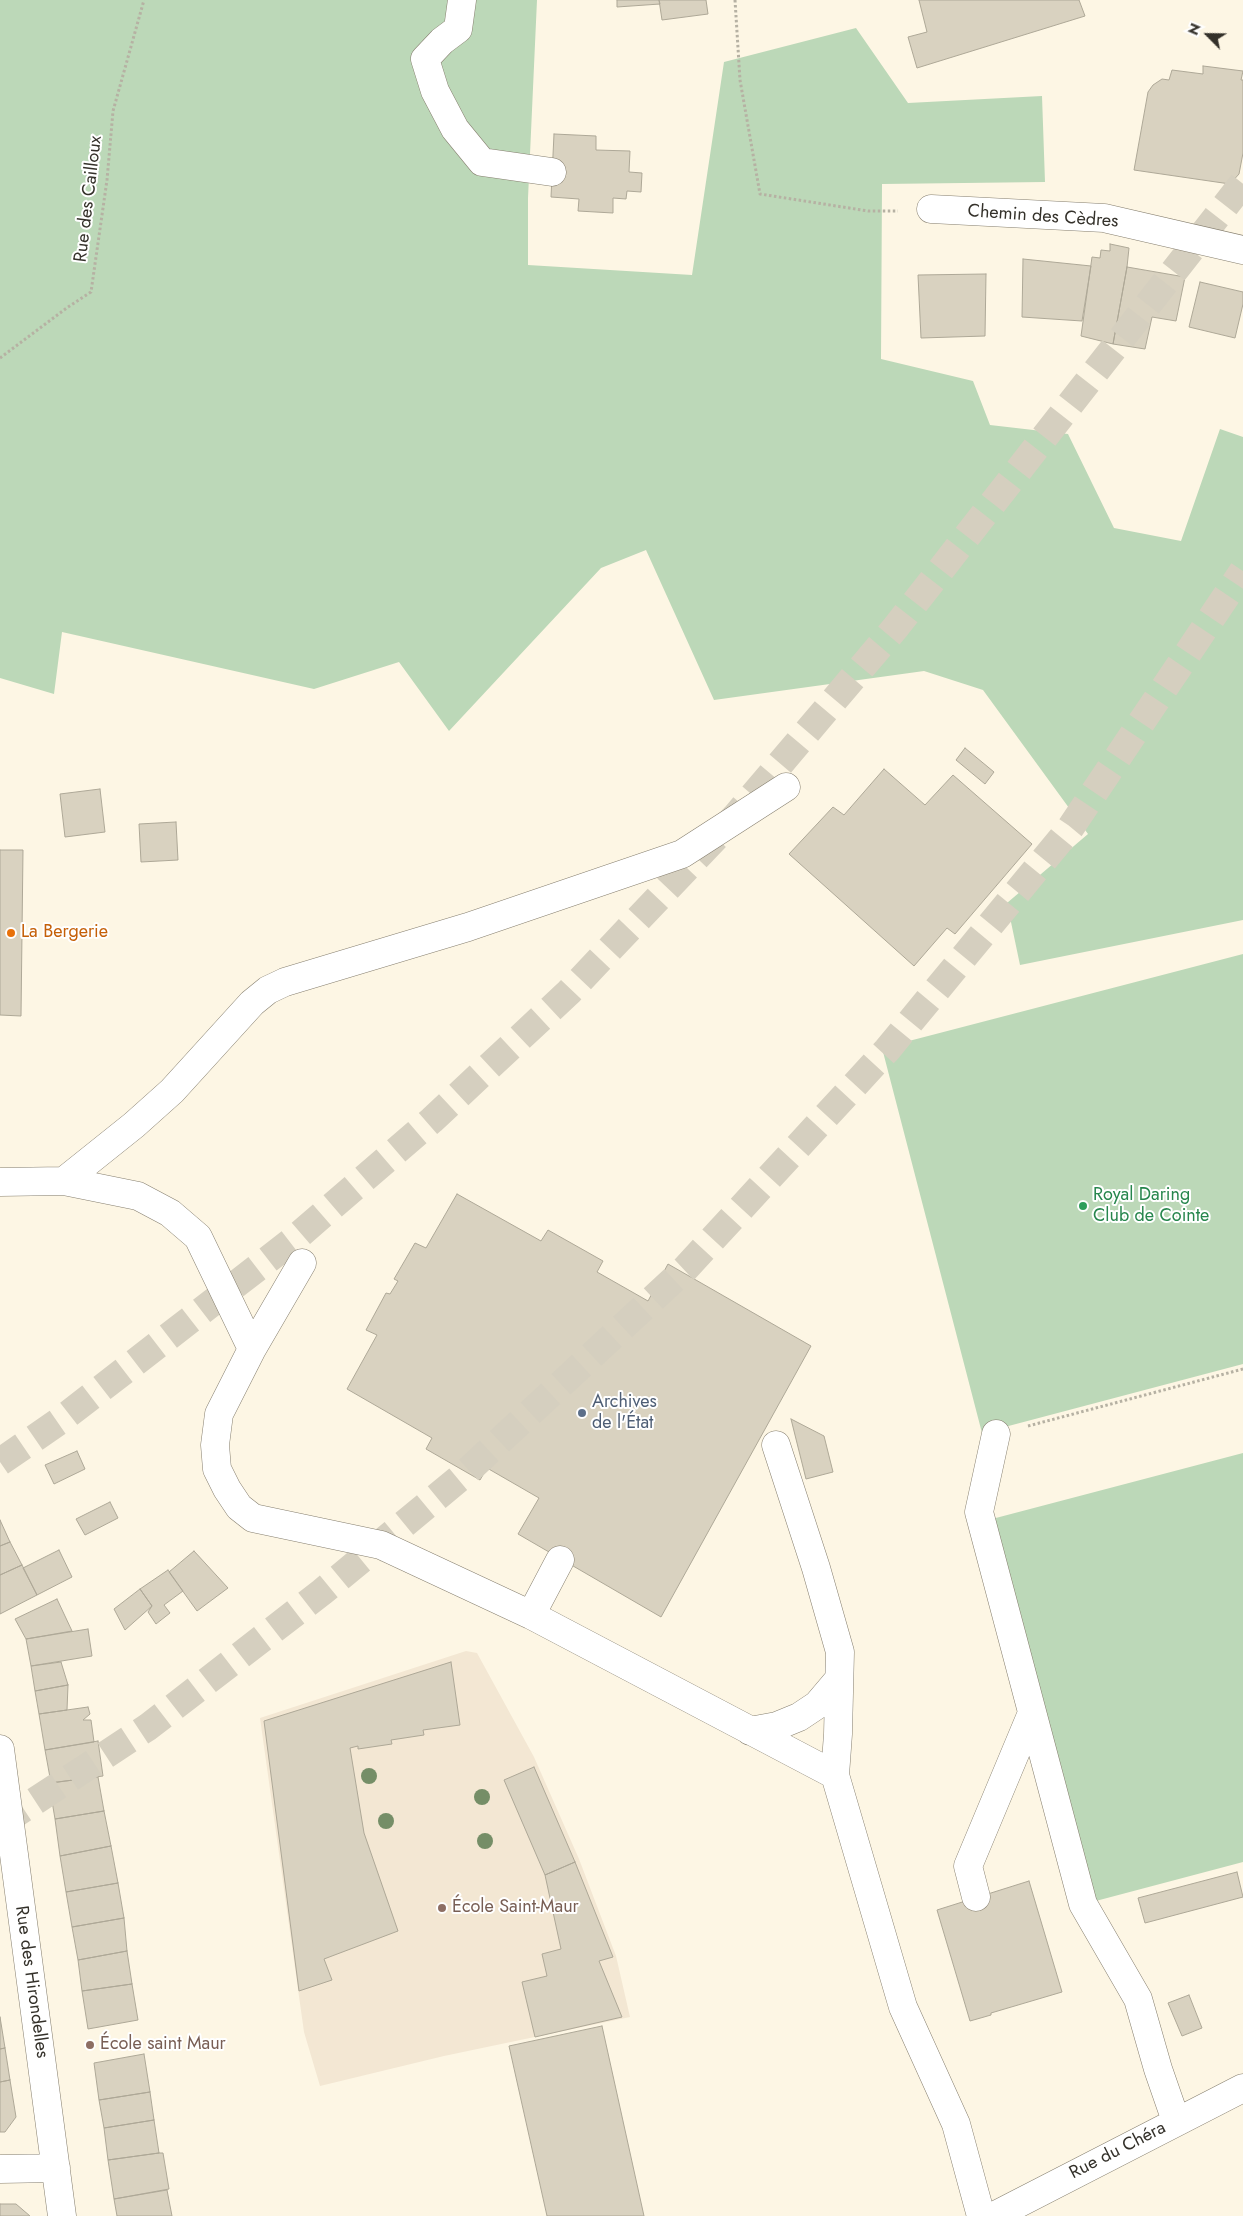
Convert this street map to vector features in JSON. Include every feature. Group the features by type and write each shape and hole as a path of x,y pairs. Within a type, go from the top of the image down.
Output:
{"street":[{"path":"462,0 458,29 442,41 425,59 435,91 455,129 482,162 552,172"},
{"name":"Chemin des Cèdres","path":"931,209 1104,218 1243,250"},
{"path":"64,1181 120,1137 172,1090 252,1003 268,990 285,982 468,926 682,854 786,787"},
{"path":"0,1182 64,1181 138,1196 170,1213 198,1237 252,1350"},
{"path":"302,1263 252,1350 219,1414 215,1445 217,1469 239,1507 253,1518 381,1545 531,1615 835,1775"},
{"path":"996,1434 979,1512 1083,1904 1138,1999 1158,2069 1176,2121"},
{"path":"776,1445 816,1568 840,1652 835,1775 903,2007 956,2124 982,2216"},
{"path":"531,1615 560,1560"},
{"path":"750,1731 777,1726 799,1717 817,1705 840,1679"},
{"path":"976,1897 968,1866 1032,1713"},
{"name":"Rue des Hirondelles","path":"0,1749 62,2216"},
{"name":"Rue du Chéra","path":"994,2216 1243,2088"},
{"path":"0,2169 56,2168"}],"path":[{"name":"Rue des Cailloux","path":"0,358 64,310 92,292 107,180 113,111 144,0"},
{"path":"736,0 740,80 760,194 868,211 931,209"},
{"path":"996,1434 1243,1369"}],"shaded area":[{"name":"École Saint-Maur","path":"466,1651 477,1653 534,1757 579,1859 616,1956 630,2017 444,2056 320,2086 304,2032 260,1718"}],"green space":[{"path":"0,0 537,0 528,198 528,265 692,275 724,62 856,28 908,103 1042,96 1045,182 882,184 881,359 973,381 990,425 1068,434 1114,528 1181,541 1220,429 1243,437 1243,920 1020,965 1007,903 1088,834 983,690 924,671 714,700 646,550 601,568 449,731 399,662 314,689 62,632 54,694 0,678"},
{"name":"Royal Daring Club de Cointe","path":"1243,954 1243,1364 982,1433 882,1048"},
{"path":"1243,1453 1243,1862 1092,1902 992,1519"}],"building":[{"path":"617,0 659,0 660,4 617,7"},
{"path":"659,0 706,0 708,14 662,20"},
{"path":"919,0 1079,0 1085,16 917,68 908,37 927,32"},
{"path":"1203,66 1243,71 1241,80 1243,80 1243,153 1239,174 1230,184 1134,170 1148,92 1153,85 1162,79 1169,80 1172,70 1203,74"},
{"path":"554,134 596,136 596,150 630,151 629,172 642,173 641,192 627,191 626,199 613,198 613,213 578,211 579,199 551,197"},
{"path":"1110,244 1129,248 1113,344 1081,336 1092,257 1100,258 1101,250 1110,251"},
{"path":"1023,259 1091,266 1082,321 1022,317"},
{"path":"1127,267 1185,277 1176,321 1152,317 1145,349 1113,344"},
{"path":"986,274 985,336 921,338 918,275"},
{"path":"1200,282 1243,292 1243,304 1235,338 1189,327"},
{"path":"965,748 994,772 985,784 956,760"},
{"path":"884,769 925,805 953,775 1032,844 955,934 947,928 914,966 789,854 833,807 844,815"},
{"path":"100,789 105,832 65,837 60,794"},
{"path":"176,822 178,860 141,862 139,824"},
{"name":"La Bergerie","path":"0,850 23,850 21,1016 0,1015"},
{"name":"Archives de l'État","path":"457,1194 541,1241 548,1230 603,1261 597,1272 648,1301 668,1264 811,1346 661,1617 518,1534 539,1498 487,1468 480,1480 426,1449 432,1438 347,1389 377,1335 366,1330 386,1293 390,1294 398,1281 394,1279 415,1243 426,1248"},
{"path":"791,1419 824,1436 833,1472 806,1479"},
{"path":"77,1451 85,1469 54,1484 45,1465"},
{"path":"110,1502 118,1518 85,1535 76,1519"},
{"path":"0,1520 10,1542 0,1546"},
{"path":"10,1542 22,1565 0,1575 0,1546"},
{"path":"59,1550 72,1577 37,1595 23,1568"},
{"path":"194,1551 228,1588 197,1611 169,1572"},
{"path":"22,1565 37,1595 0,1614 0,1575"},
{"path":"168,1570 183,1591 164,1605 170,1613 156,1624 148,1612 152,1606 140,1589"},
{"path":"140,1589 152,1606 125,1630 114,1609"},
{"path":"57,1599 72,1631 26,1639 15,1619"},
{"path":"88,1629 92,1656 31,1666 26,1639"},
{"path":"61,1662 68,1685 35,1691 31,1666"},
{"path":"451,1662 460,1725 423,1730 424,1735 391,1740 392,1744 358,1749 358,1746 350,1748 364,1833 398,1931 324,1959 332,1980 299,1991 264,1721"},
{"path":"68,1685 67,1710 39,1714 35,1691"},
{"path":"88,1707 90,1714 83,1720 91,1720 94,1742 45,1750 39,1714"},
{"path":"98,1741 103,1776 51,1783 45,1750"},
{"path":"534,1767 575,1862 545,1875 504,1780"},
{"path":"98,1777 104,1811 55,1819 49,1783"},
{"path":"104,1811 111,1846 60,1856 55,1819"},
{"path":"111,1846 118,1883 66,1892 60,1856"},
{"path":"575,1862 613,1957 599,1961 622,2017 535,2037 522,1982 547,1976 542,1954 561,1949 545,1875"},
{"path":"1237,1872 1243,1897 1145,1923 1138,1898"},
{"path":"1029,1881 1062,1992 970,2021 937,1910"},
{"path":"118,1883 124,1918 72,1927 66,1892"},
{"path":"124,1918 127,1951 78,1960 72,1927"},
{"path":"127,1951 132,1984 82,1991 78,1960"},
{"path":"132,1984 138,2020 88,2029 82,1991"},
{"path":"1189,1995 1202,2028 1182,2036 1168,2003"},
{"path":"0,2017 5,2048 0,2049"},
{"path":"602,2026 644,2216 547,2216 509,2046"},
{"path":"5,2048 10,2080 0,2082 0,2049"},
{"path":"144,2054 150,2092 99,2100 94,2063"},
{"path":"10,2080 16,2117 5,2132 0,2132 0,2082"},
{"path":"150,2092 154,2120 104,2128 99,2100"},
{"path":"154,2120 159,2153 108,2160 104,2128"},
{"path":"163,2153 169,2189 114,2199 108,2160"},
{"path":"167,2190 172,2216 117,2216 114,2199"},
{"path":"0,2204 16,2204 30,2216 0,2216"}],"tunnel":[{"path":"0,1462 58,1422 292,1241 432,1120 569,992 735,817 896,627 1243,183"},
{"path":"0,1824 148,1727 322,1592 461,1477 685,1269 887,1050 1071,827 1243,571"}],"place":[{"name":"La Bergerie","path":"11,933"},
{"name":"Royal Daring Club de Cointe","path":"1083,1206"},
{"name":"Archives de l'État","path":"582,1413"},
{"name":"École Saint-Maur","path":"442,1908"},
{"name":"École saint Maur","path":"90,2045"}]}
